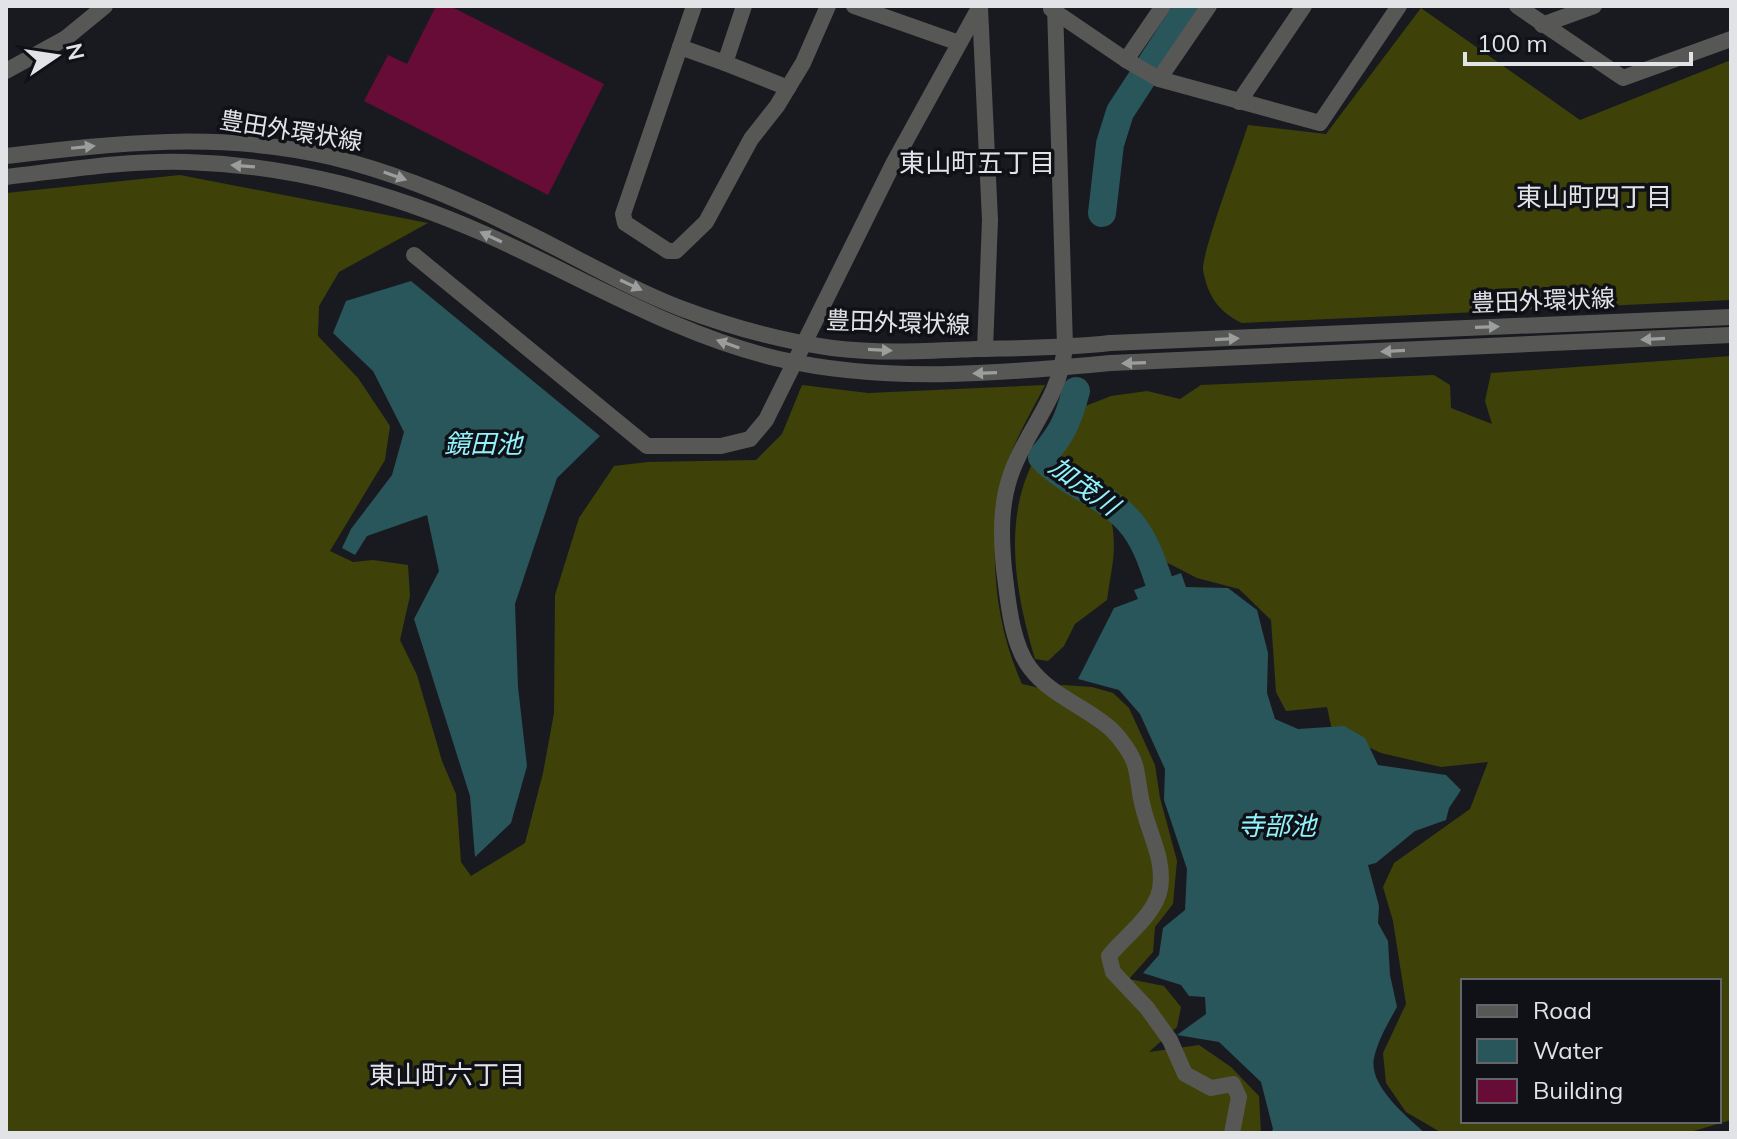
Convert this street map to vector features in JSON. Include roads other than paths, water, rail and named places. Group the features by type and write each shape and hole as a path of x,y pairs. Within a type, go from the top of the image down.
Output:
{"street":[{"path":"6,71 66,38 105,6"},
{"path":"694,6 623,214 625,223 668,251 676,251 706,222 751,139 803,63 828,6"},
{"path":"725,63 744,6"},
{"path":"854,6 959,43"},
{"path":"414,255 647,446 721,446 750,439 766,420 894,162 980,6"},
{"path":"980,6 990,220 985,349"},
{"path":"1126,60 1163,6"},
{"path":"1159,79 1209,6"},
{"path":"1239,102 1304,6"},
{"path":"1052,8 1126,60 1159,79 1320,123 1399,6"},
{"path":"1517,6 1623,78 1731,39"},
{"path":"1542,25 1594,6"},
{"path":"1052,8 1065,347 1063,369 1055,393 1011,474 1001,520 1004,568 1016,637 1028,666 1045,685 1114,732 1135,763 1146,823 1158,849 1160,890 1146,916 1109,956 1113,972 1147,1008 1170,1040 1185,1074 1211,1088 1233,1084 1239,1097 1232,1133"},
{"path":"680,47 788,88"},
{"name":"豊田外環状線","path":"6,156 96,145 188,140 246,143 328,157 389,173 450,196 679,307 737,326 832,348 896,351 1065,347 1731,317"},
{"name":"豊田外環状線","path":"6,177 186,162 298,173 416,206 486,235 668,321 727,344 779,359 831,369 915,374 1063,369 1111,363 1731,335"}],"water":[{"name":"鏡田池","path":"411,281 600,436 557,478 515,604 518,687 527,766 511,823 475,857 470,796 414,619 439,571 427,515 367,536 355,555 342,548 351,529 392,475 404,432 373,371 333,333 346,301"},
{"name":"寺部池","path":"1181,573 1186,587 1228,588 1257,610 1268,653 1267,693 1275,719 1298,729 1344,726 1365,738 1378,765 1446,775 1461,790 1449,808 1446,820 1415,831 1376,863 1368,865 1379,906 1378,923 1388,941 1390,975 1397,1007 1378,1045 1374,1068 1390,1100 1425,1133 1271,1133 1273,1129 1261,1082 1219,1042 1177,1035 1206,1014 1205,997 1189,996 1181,985 1143,973 1159,955 1163,928 1185,910 1187,869 1164,800 1165,769 1140,714 1119,690 1078,679 1114,608 1138,599 1134,590"}],"waterway":[{"name":"加茂川","path":"1102,213 1110,144 1120,112 1189,6"},
{"name":"加茂川","path":"1076,391 1064,427 1042,457 1128,520 1143,542 1159,582"}],"district":[{"name":"東山町五丁目","path":"977,163"},
{"name":"東山町四丁目","path":"1594,197"},
{"name":"東山町六丁目","path":"447,1075"}]}
